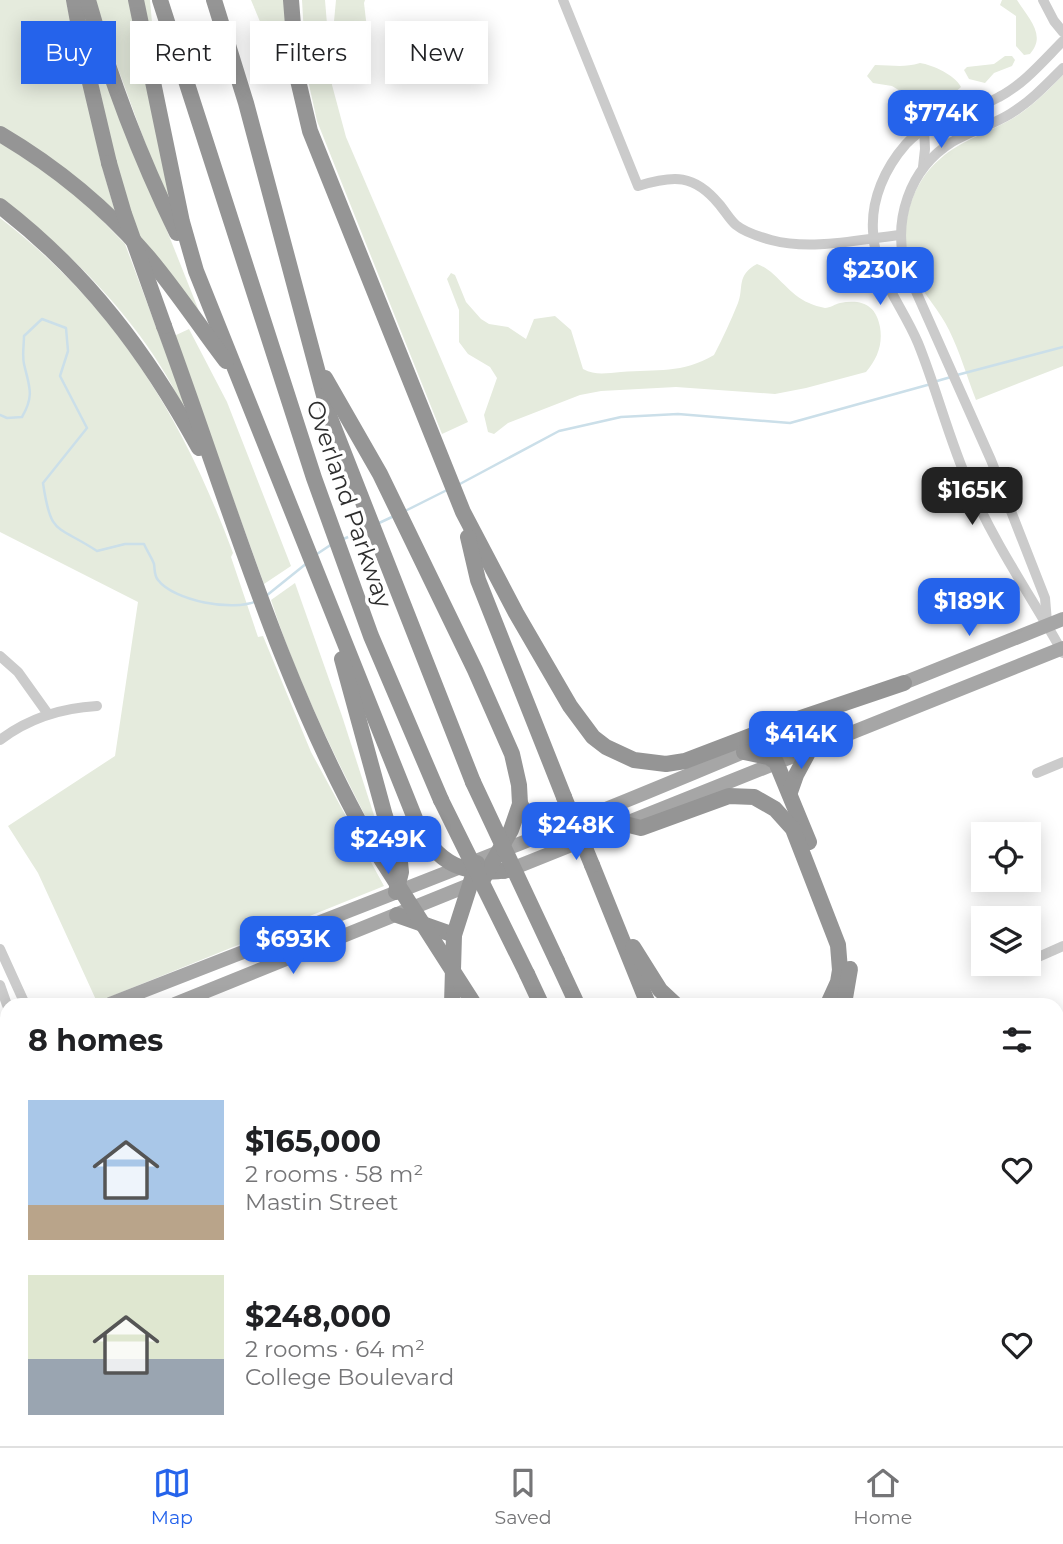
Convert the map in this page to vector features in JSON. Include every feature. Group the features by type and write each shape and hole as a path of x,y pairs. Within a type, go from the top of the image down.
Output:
{"highway":[{"path":"74,0 87,71 124,214 278,647 317,741 369,840 470,998"},
{"path":"88,0 131,125 162,202 196,271 422,833 435,851 475,873 513,869"},
{"path":"136,0 182,222 196,271"},
{"name":"Overland Parkway","path":"160,0 314,478 355,591 441,800 538,998"},
{"name":"Overland Parkway","path":"214,0 246,103 330,418 473,782 574,998"},
{"path":"291,0 297,76 310,131 463,512 516,613 583,724 606,747 634,760 666,764 685,761 774,727 904,683"},
{"path":"0,134 40,159 108,214 169,283 238,377"},
{"path":"0,206 72,270 133,340 177,408 218,482"},
{"path":"315,361 380,474 502,727 519,785 520,804 511,830 497,853 475,873 454,935 452,998"},
{"path":"463,512 478,580 646,998"},
{"path":"331,612 384,816 400,862 401,872 396,892"},
{"path":"790,792 811,747"},
{"path":"744,752 768,757 776,762 790,792 847,939 850,952 845,998"},
{"path":"625,824 641,828 729,796 754,797 775,809 793,829 838,944 840,970 830,998"},
{"path":"520,804 534,822 562,826"},
{"path":"604,896 638,956 660,990 669,998"},
{"path":"397,915 454,935"}],"main road":[{"path":"497,853 1063,618"},
{"path":"513,869 811,747 1062,650"},
{"path":"125,998 396,892 475,873"},
{"path":"190,998 397,915 475,873"}],"street":[{"path":"563,0 638,186 662,178 683,178 712,195 735,225 773,241 792,244 820,243 901,235"},
{"path":"1043,0 1063,32"},
{"path":"1062,650 1033,606 971,491 911,329 880,272 873,238 875,203 884,178 906,144 924,129 992,101 1013,89 1063,41"},
{"path":"1047,625 1045,598 991,460 906,269 901,235 906,201 922,169 930,160 952,142 998,121 1023,105 1063,68"},
{"path":"922,169 926,149 924,129"},
{"path":"0,656 19,672 48,714"},
{"path":"0,740 48,714 74,707 97,706"},
{"path":"1037,773 1063,762"},
{"path":"1041,956 1063,946"},
{"path":"0,949 23,998"},
{"path":"0,984 13,977"}],"shaded area":[{"path":"0,0 66,0 71,21 21,21 21,84 84,84 101,163 116,215 41,153 0,126"},
{"path":"93,0 150,0 152,21 130,21 130,84 157,84 169,198 166,200 116,63 116,21 101,21"},
{"path":"251,0 284,0 285,21 260,21"},
{"path":"302,0 325,0 327,21 303,21"},
{"path":"336,0 365,0 366,21 334,21"},
{"path":"1002,0 1017,0 1034,27 1037,40 1030,54 1024,55 1016,46 1016,16 1000,5"},
{"path":"1005,56 1012,56 1015,60 1012,66 994,73 985,83 969,79 964,70 967,67 994,64"},
{"path":"920,63 943,71 961,87 953,94 930,101 917,101 892,86 873,83 867,76 875,65 903,66"},
{"path":"1063,75 1063,366 976,400 949,330 919,283 909,261 906,245 908,213 920,183 940,159 948,152 1022,113"},
{"path":"98,84 109,84 199,311 136,232 120,181"},
{"path":"309,84 332,84 346,137 468,422 442,434 317,121"},
{"path":"0,142 57,180 125,244 185,404 182,405 148,347 127,318 103,291 53,241 0,198"},
{"path":"0,218 41,252 112,328 168,411 192,456 233,553 231,557 258,637 263,636 311,752 384,886 107,998 95,998 38,873 8,826 115,756 138,602 0,532"},
{"path":"757,264 812,304 825,308 840,303 855,302 867,305 878,319 881,340 876,357 866,372 775,394 676,387 601,391 580,395 508,423 494,434 488,432 484,415 497,378 490,367 468,354 459,342 459,310 447,279 451,273 455,275 466,302 489,324 508,327 526,339 534,319 555,316 571,330 583,369 602,374 680,368 714,355 738,303 743,277"},
{"path":"189,329 227,402 291,566 264,584 174,336"},
{"path":"295,583 381,837 377,839 306,692 271,600"}],"waterway":[{"path":"0,415 7,418 22,417 29,403 30,390 23,357 24,336 42,319 66,328 68,351 60,376 87,428 43,483 53,521 64,532 97,551 125,544 144,544 154,564 157,578 177,594 219,605 257,601"},
{"path":"957,375 1063,347"},
{"path":"937,381 951,377"},
{"path":"458,485 559,431 621,417 678,414 790,423 931,384"},
{"path":"405,511 449,489"},
{"path":"379,523 392,517"},
{"path":"341,540 367,529"},
{"path":"317,554 332,544"},
{"path":"266,596 307,563"}]}
